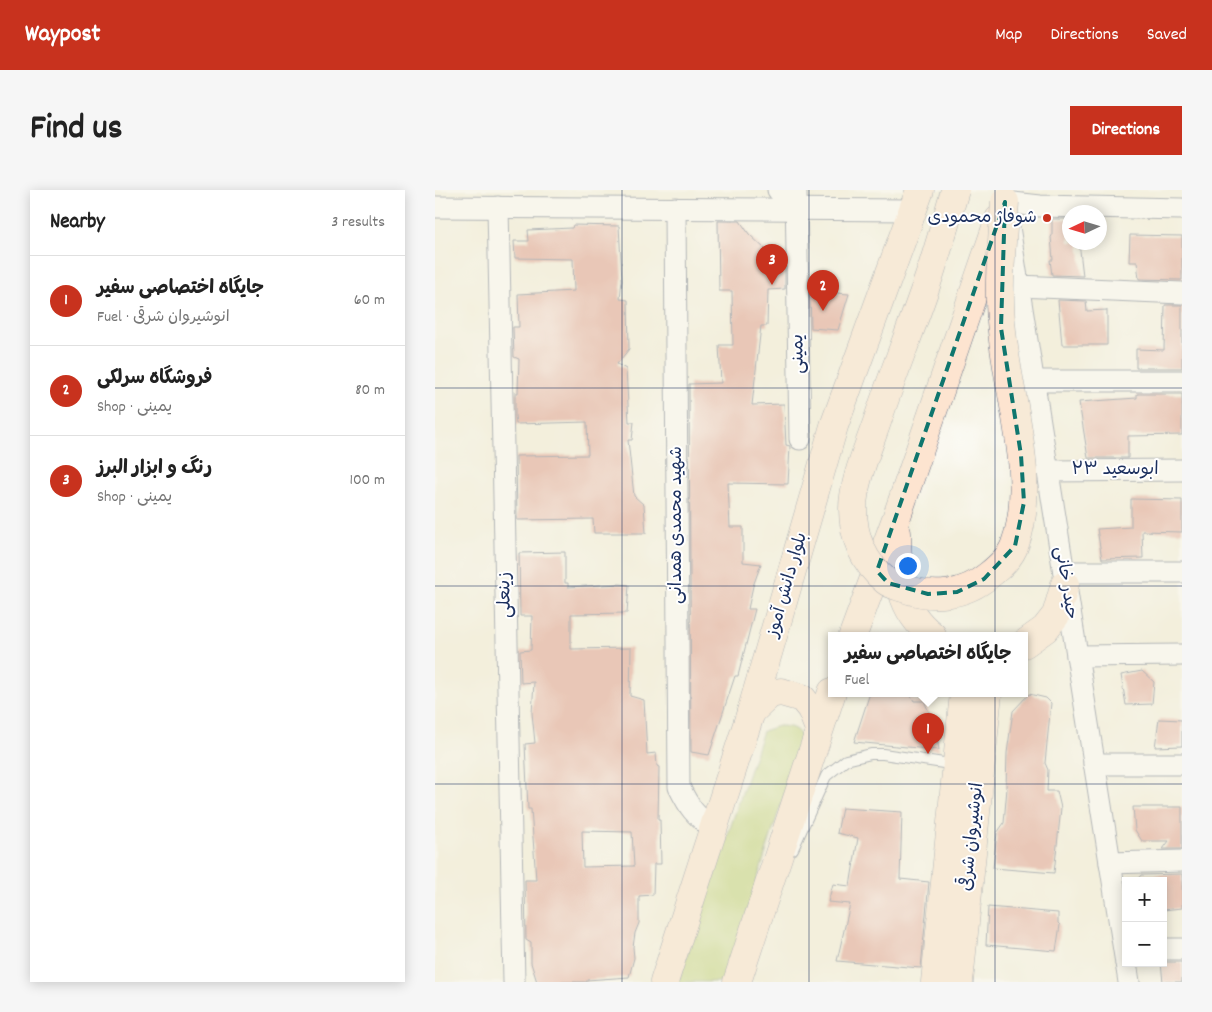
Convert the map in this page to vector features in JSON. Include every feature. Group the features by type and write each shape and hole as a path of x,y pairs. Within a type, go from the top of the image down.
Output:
{"main road":[{"path":"955,190 931,273 892,377 859,476 853,506 854,530 867,561 888,583 915,592 942,595 957,592 984,579 1002,564 1015,546 1021,525 1024,502 1021,455 1001,328 1000,283 1007,196"},
{"path":"854,632 897,516 1007,196"},
{"name":"بلوار دانش آموز","path":"664,982 751,712 834,426 917,200"},
{"path":"897,516 898,574 906,605 921,626 928,632"},
{"path":"1028,641 1045,629 1056,615 1065,578"},
{"path":"751,712 769,694 781,692 802,698 811,708 819,730"},
{"path":"737,982 830,697"},
{"name":"انوشیروان شرقی","path":"935,982 964,697"},
{"name":"انوشیروان شرقی","path":"959,982 988,697"}],"street":[{"path":"779,190 797,199"},
{"path":"1007,196 1040,206 1182,209"},
{"name":"حیدر خانی","path":"1007,196 1018,286 1122,937"},
{"path":"435,207 498,208 563,198 675,208 797,199 917,200"},
{"name":"یمینی","path":"797,199 801,439"},
{"name":"زینعلی","path":"498,208 514,982"},
{"name":"شهید محمدی همدانی","path":"675,208 679,787 687,804 696,816 713,829"},
{"path":"1018,286 1182,293"},
{"path":"1033,381 1182,381"},
{"name":"ابوسعید ۲۳","path":"1048,470 1182,470"},
{"path":"1065,578 1182,572"},
{"path":"1077,656 1182,655"},
{"path":"1094,764 1182,764"},
{"path":"1110,863 1182,862"},
{"path":"1167,949 1182,949"},
{"name":"حیدر خانی","path":"1127,967 1129,982"}],"lane":[{"path":"770,880 795,847 826,776 846,760 871,754 883,754 957,766"}],"highlighted area":[{"path":"1005,202 1001,328 1021,455 1024,502 1015,546 984,579 957,592 928,594 888,583 877,571"}],"green space":[{"path":"778,726 786,726 798,731 802,738 725,982 678,982 763,731"}],"building":[{"path":"1052,219 1062,219 1062,250 1080,250 1083,276 1052,275 1050,260 1053,260"},
{"path":"718,221 740,221 749,234 767,251 785,262 785,289 768,290 767,326 761,326 752,405 784,404 786,445 790,446 788,484 728,483 730,527 743,527 743,562 761,564 753,586 748,609 755,609 738,676 735,676 709,755 691,752 689,384 721,383 719,345 733,345 732,291 719,291"},
{"path":"573,225 619,226 622,280 620,299 628,300 629,349 617,364 626,369 629,422 634,422 632,440 628,440 634,496 644,505 646,533 594,533 593,519 517,520 516,456 588,455 587,422 516,424 515,416 515,393 518,393 519,359 514,357 513,327 519,327 518,294 574,291 573,259 515,258 514,241 529,241 528,230 572,228"},
{"path":"1130,235 1182,236 1182,280 1139,279 1137,262 1129,262"},
{"path":"810,291 849,294 838,330 811,328"},
{"path":"1058,300 1086,301 1087,311 1107,310 1107,345 1062,345"},
{"path":"1165,305 1182,305 1182,368 1136,368 1136,349 1164,350"},
{"path":"1137,394 1182,394 1182,435 1128,436 1128,458 1088,458 1079,402 1137,398"},
{"path":"1131,499 1182,500 1182,532 1142,531 1143,558 1102,559 1097,529 1131,527"},
{"path":"565,552 565,583 568,583 568,587 629,585 627,613 571,614 571,649 631,648 630,696 644,700 647,754 656,753 657,766 659,767 658,820 660,820 661,864 654,864 653,895 639,896 639,923 635,933 634,958 629,977 587,980 587,982 537,982 531,963 531,943 526,940 525,880 536,880 531,809 528,809 525,744 535,743 532,713 534,682 521,683 520,651 531,650 532,616 520,616 519,553","holes":["582,831 632,832 634,866 583,867"]},
{"path":"1142,671 1154,682 1152,704 1126,705 1121,675"},
{"path":"1028,695 1046,698 1051,703 1045,763 1048,770 1047,791 1057,791 1061,808 1054,873 993,868 997,833 1004,823 1007,753 1013,711"},
{"path":"869,697 912,697 914,701 924,701 935,725 939,750 854,742"},
{"path":"1159,719 1182,720 1182,746 1155,747"},
{"path":"1133,807 1182,807 1182,849 1163,849 1169,841 1142,841 1135,830"},
{"path":"842,808 902,812 900,879 929,882 921,968 837,961 850,904 828,902 833,884 850,886 858,838 837,833"},
{"path":"1182,874 1182,908 1167,910 1167,877 1139,877 1141,875"},
{"path":"988,907 1058,913 1058,923 1060,925 1056,951 986,945"},
{"path":"1167,962 1182,962 1182,982 1163,982 1161,967 1167,967"}],"place":[{"name":"شوفاژ محمودی","path":"1047,218"},
{"name":"رنگ و ابزار البرز","path":"772,285"},
{"name":"فروشگاه سرلکی","path":"823,311"},
{"name":"جایگاه اختصاصی سفیر","path":"928,754"}]}
